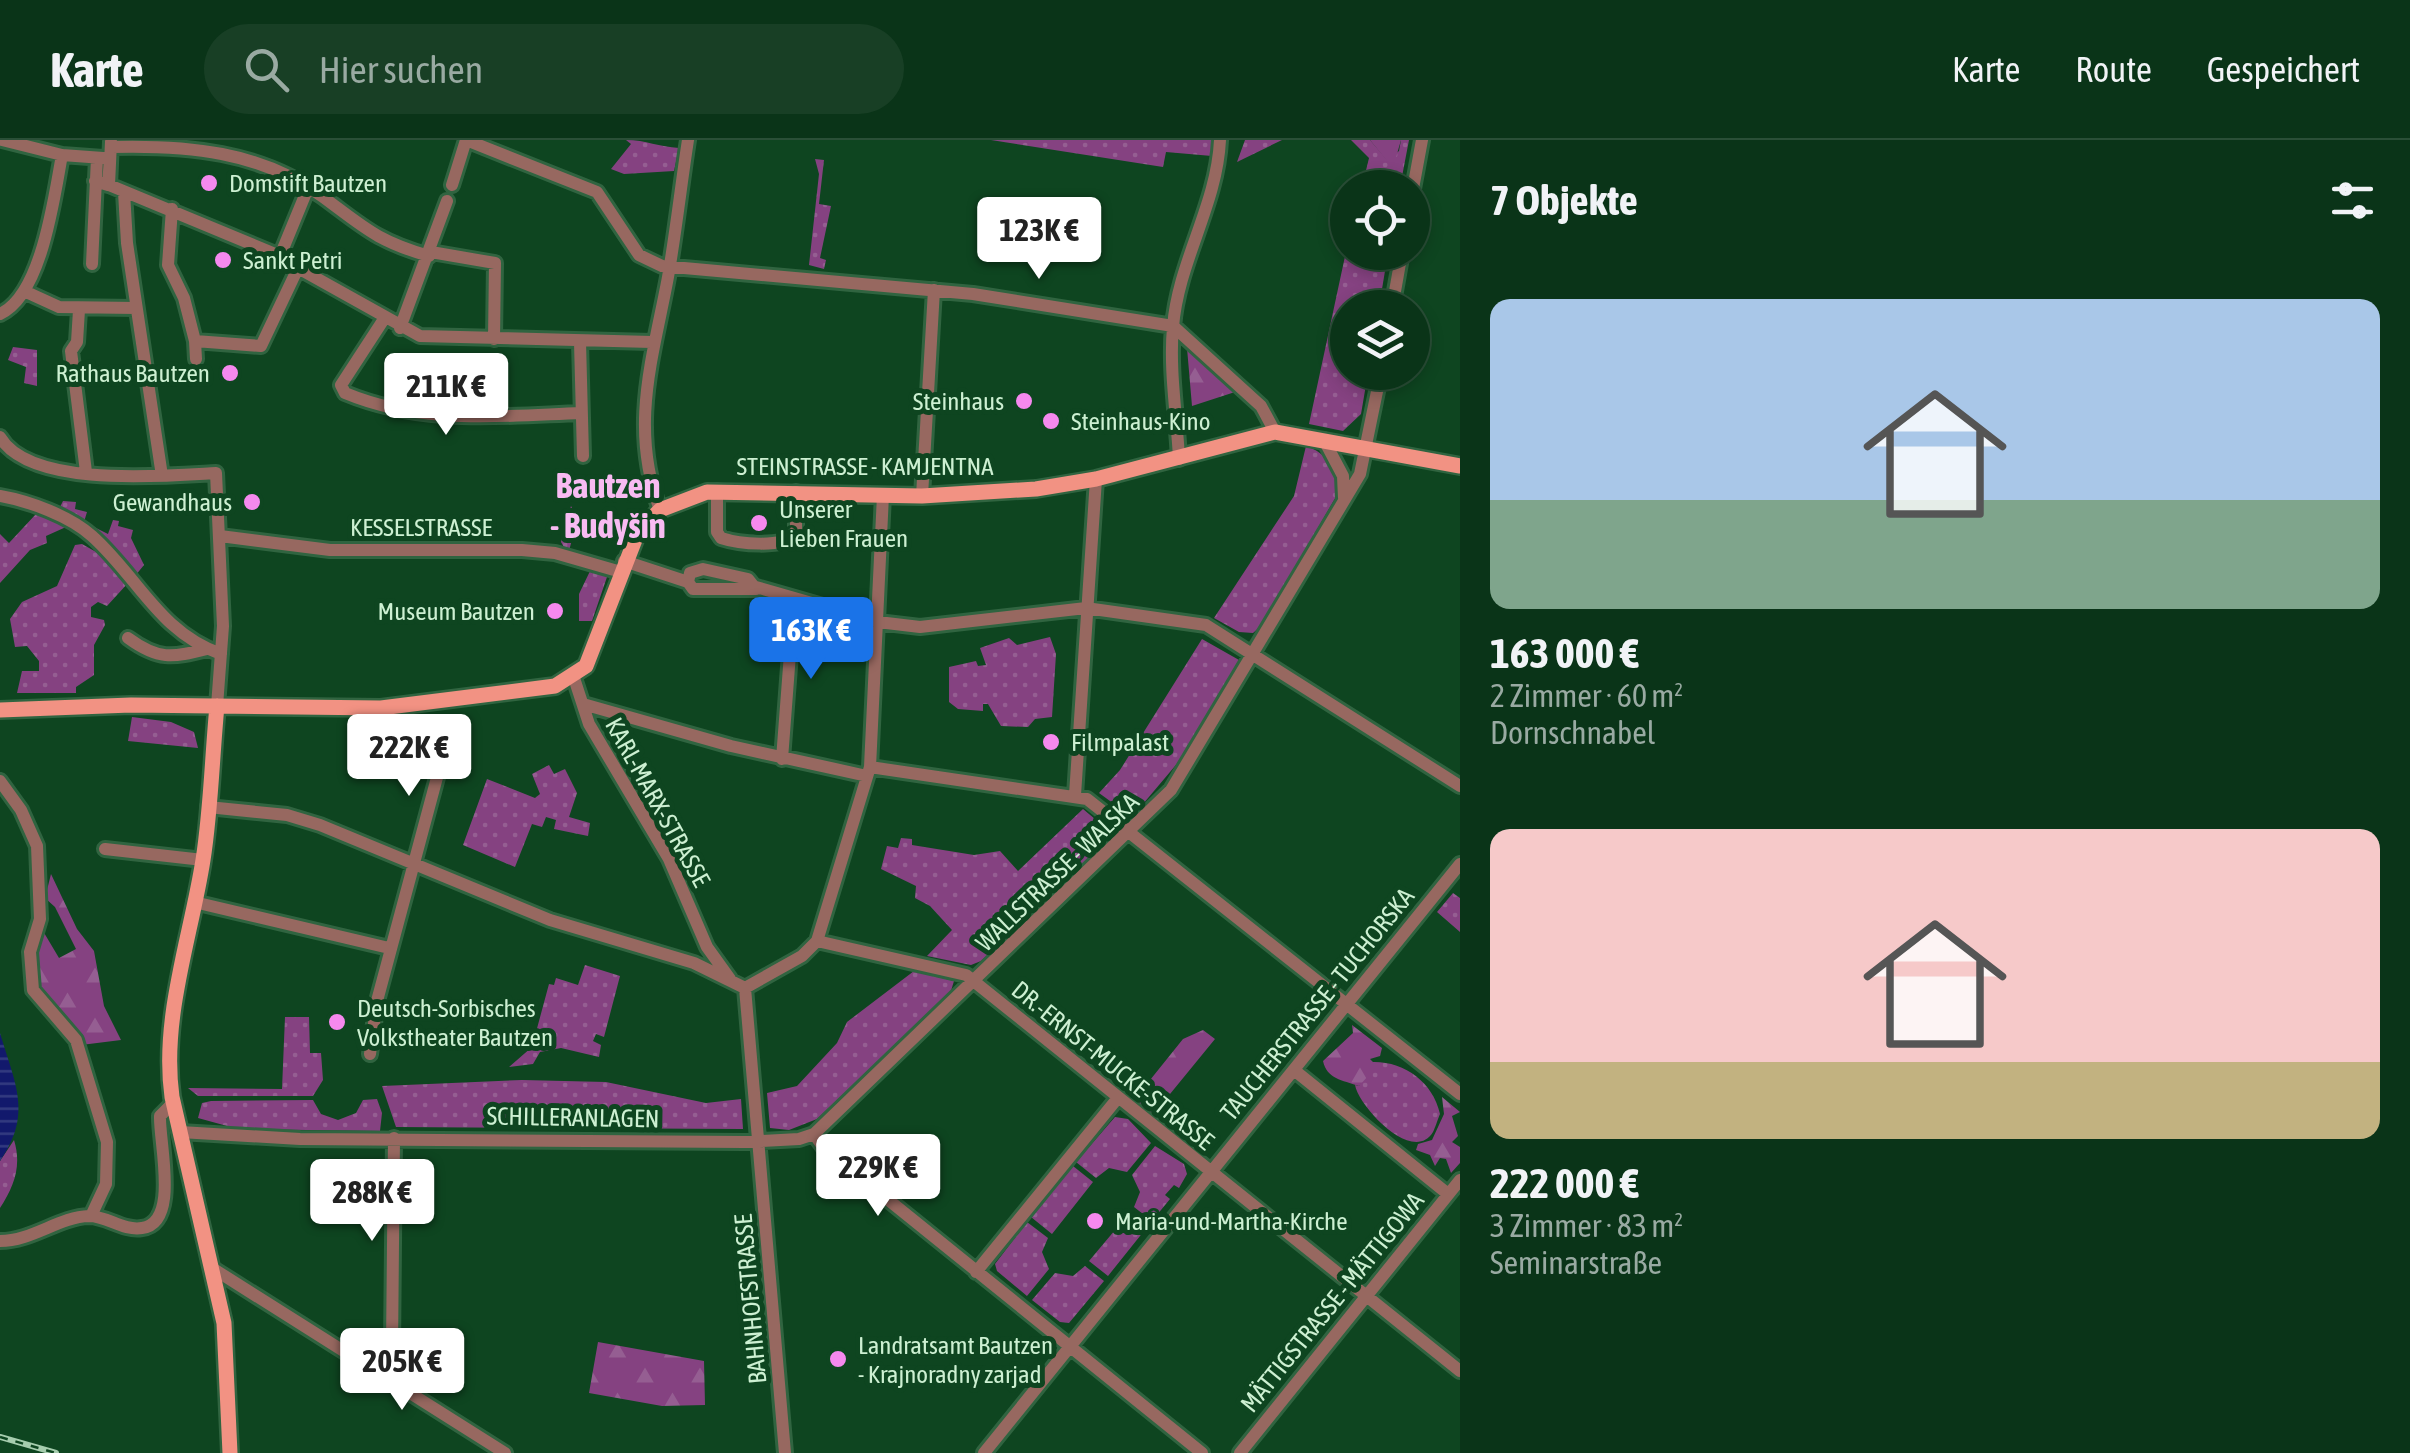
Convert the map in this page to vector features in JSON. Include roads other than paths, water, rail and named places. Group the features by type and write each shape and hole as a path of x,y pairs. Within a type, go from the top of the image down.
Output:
{"main road":[{"name":"STEINSTRASSE - KAMJENTNA","path":"660,510 689,495 717,491 922,496 1004,492 1096,479 1275,432"},
{"path":"1275,432 1460,466"},
{"path":"0,710 77,705 356,709 538,690 574,678 586,666 633,540 660,510"},
{"path":"217,706 203,860 173,1022 170,1065 173,1104 220,1301 229,1372 230,1453"}],"street":[{"path":"2,140 62,155 111,148 180,146 226,153 308,188 382,242 430,254 495,263 494,339"},
{"path":"660,510 646,456 652,342 670,268 688,140"},
{"path":"1184,457 1172,326 1190,252 1219,172 1220,140"},
{"path":"1416,170 1422,140"},
{"path":"452,185 472,141 597,192 638,254 670,268 934,290 1172,326 1260,406 1275,432"},
{"path":"111,148 109,185 280,256 308,188"},
{"path":"0,315 15,306 32,272 47,229 62,155"},
{"path":"92,264 95,180"},
{"path":"124,192 136,308 162,476"},
{"path":"400,328 448,201"},
{"path":"172,209 168,264 184,298 196,359"},
{"path":"194,340 259,347 298,268 400,328 440,340 652,342"},
{"path":"922,496 934,290"},
{"path":"24,291 58,307 136,308"},
{"path":"79,310 77,342 72,351 86,472"},
{"path":"384,318 341,385 345,393 368,402 457,418 582,413"},
{"path":"580,342 582,456"},
{"name":"WALLSTRASSE - WALSKA","path":"814,1134 1171,790 1343,506 1368,448 1378,390"},
{"path":"0,437 11,452 26,461 86,472 162,476 216,473 222,626 214,652 217,706"},
{"path":"1324,440 1343,476 1343,506"},
{"path":"1075,795 1096,479"},
{"path":"717,491 717,532 729,541 792,540 796,535 796,492"},
{"path":"208,807 299,818 550,920 694,963 738,985 802,956 817,942 868,772 883,495"},
{"path":"0,496 88,532 167,623 214,652"},
{"name":"KESSELSTRASSE","path":"220,536 330,550 554,553 688,582 698,590 750,592 756,587"},
{"path":"688,582 697,569 748,579 756,587 794,601 878,622 940,627 1086,608 1206,625 1460,786"},
{"path":"782,759 794,601"},
{"path":"128,638 162,658 214,652"},
{"name":"KARL-MARX-STRASSE","path":"574,678 589,724 669,859 707,947 738,985"},
{"path":"583,704 782,759 1075,795 1092,802 1460,1094"},
{"path":"356,709 364,717 446,729 389,948 370,1054"},
{"path":"0,781 21,810 37,846 40,920 30,952 32,990 76,1040 107,1142 106,1184 91,1216"},
{"path":"105,849 203,860"},
{"name":"TAUCHERSTRASSE - TUCHORSKA","path":"1070,1347 1460,864"},
{"path":"194,902 389,948"},
{"name":"DR.-ERNST-MUCKE-STRASSE","path":"817,942 958,971 975,981 1460,1371"},
{"path":"694,963 707,947"},
{"name":"BAHNHOFSTRASSE","path":"738,985 760,1142 786,1453"},
{"path":"1294,1070 1448,1194"},
{"path":"976,1272 1117,1099"},
{"path":"0,1241 23,1239 91,1216 142,1228 152,1225 164,1208 160,1116 173,1104"},
{"name":"SCHILLERANLAGEN","path":"182,1138 216,1134 760,1142"},
{"path":"760,1142 814,1134 824,1148 1202,1453"},
{"path":"380,1374 392,1350 390,1138"},
{"name":"MÄTTIGSTRASSE - MÄTTIGOWA","path":"1240,1453 1460,1180"},
{"path":"212,1268 505,1453"},
{"path":"220,1301 247,1296 260,1300"},
{"path":"984,1453 1070,1347"}],"railway":[{"path":"0,1437 56,1453"}],"place":[{"name":"Domstift Bautzen","path":"209,183"},
{"name":"Sankt Petri","path":"223,260"},
{"name":"Rathaus Bautzen","path":"230,373"},
{"name":"Steinhaus","path":"1024,401"},
{"name":"Steinhaus-Kino","path":"1051,421"},
{"name":"Gewandhaus","path":"252,502"},
{"name":"Unserer Lieben Frauen","path":"759,523"},
{"name":"Museum Bautzen","path":"555,611"},
{"name":"Filmpalast","path":"1051,742"},
{"name":"Deutsch-Sorbisches Volkstheater Bautzen","path":"337,1022"},
{"name":"Maria-und-Martha-Kirche","path":"1095,1221"},
{"name":"Landratsamt Bautzen - Krajnoradny zarjad","path":"838,1359"}],"district":[{"name":"Bautzen - Budyšin","path":"608,505"}]}
